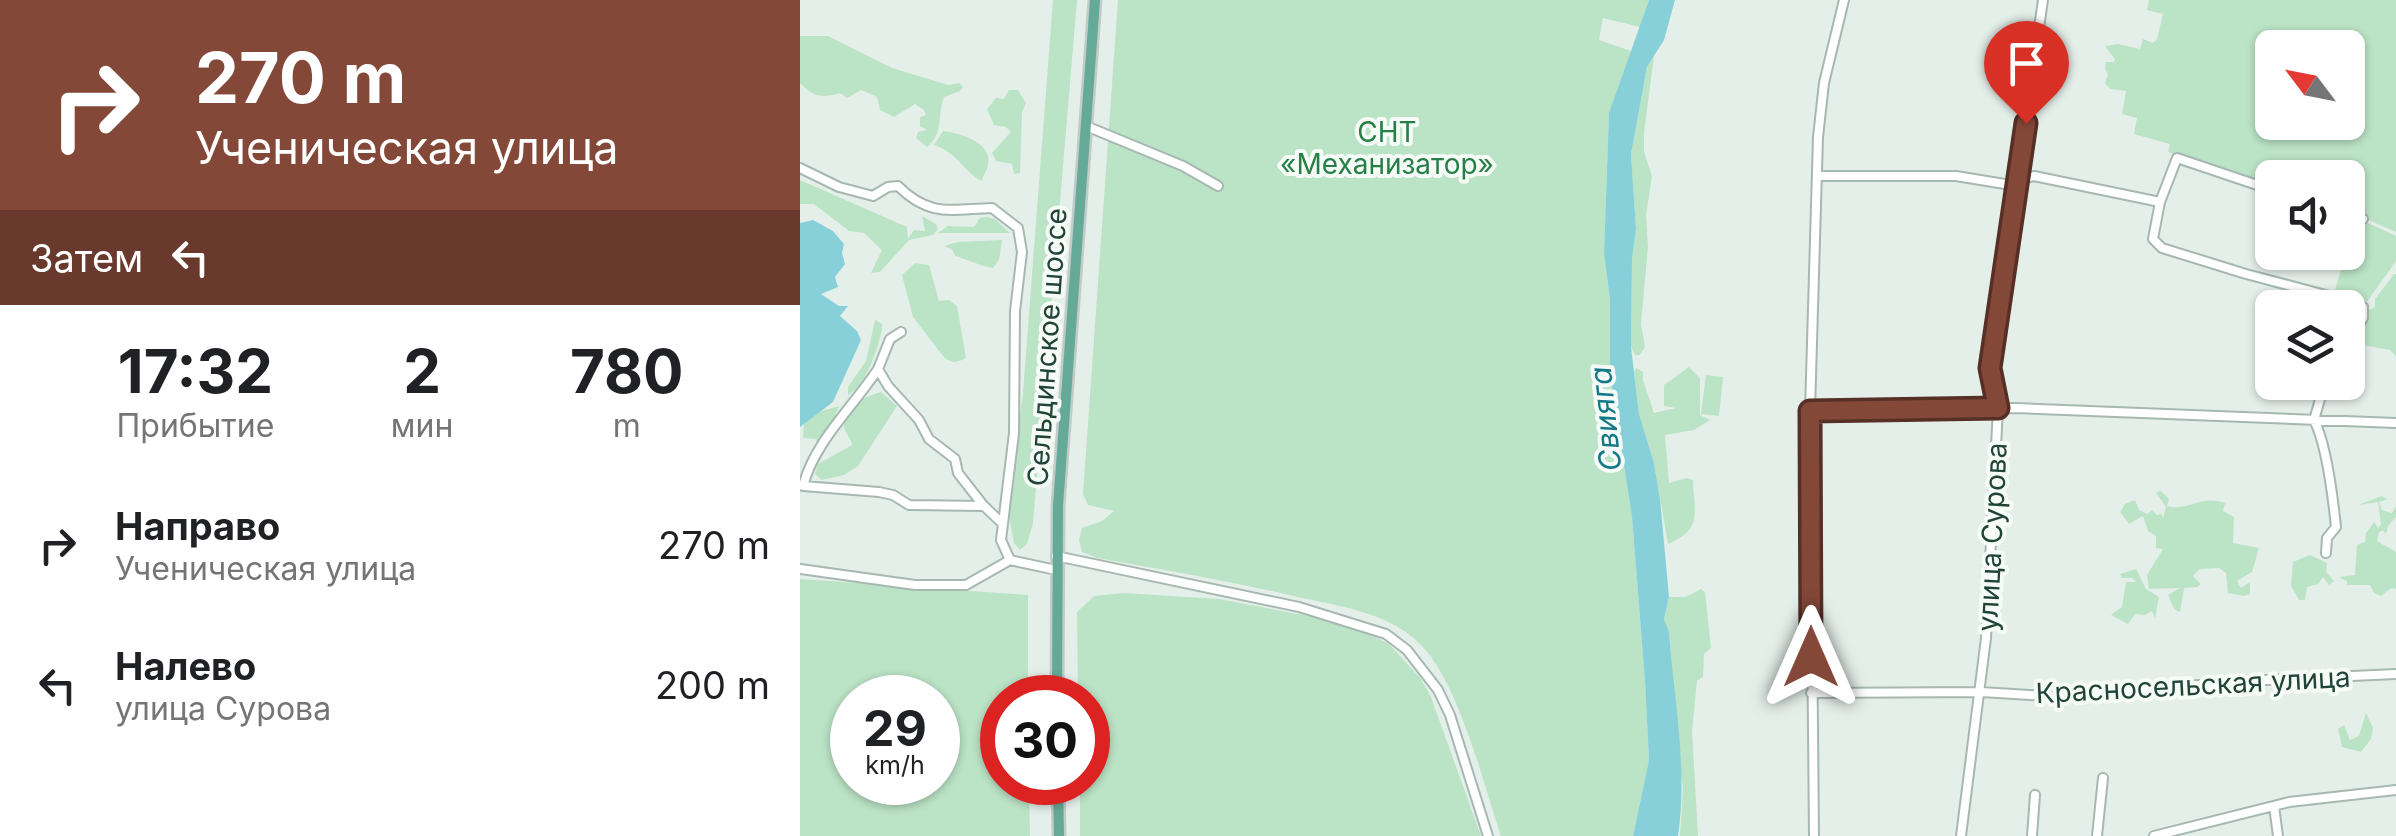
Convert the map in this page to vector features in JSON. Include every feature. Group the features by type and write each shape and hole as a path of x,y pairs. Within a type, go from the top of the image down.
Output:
{"main road":[{"name":"Сельдинское шоссе","path":"1058,675 1056,556 1095,0"},
{"path":"1058,805 1059,836"}],"street":[{"path":"1814,836 1810,411 1817,176 1824,83 1844,0"},
{"name":"улица Сурова","path":"1961,836 1981,692 1998,408 1990,368 2043,0"},
{"path":"1086,126 1183,166 1218,186"},
{"path":"2255,184 2177,158 2160,202 2153,240 2162,248 2303,290"},
{"path":"800,168 839,188 872,196 898,186 910,198 942,212 992,208 1018,228 1022,252 1014,326 1014,433 1001,540 1010,560"},
{"path":"1817,176 1956,176 2018,183 2034,176 2160,202"},
{"path":"901,332 890,340 866,388 832,429 807,471 803,486 879,492 909,505 984,506"},
{"path":"878,369 929,439 952,454 958,473 1003,524"},
{"path":"866,388 888,386"},
{"path":"2319,400 2314,420 2325,443 2336,527 2327,538 2326,553"},
{"path":"1810,411 1998,408 2396,423"},
{"path":"1056,556 1299,607 1386,634 1415,658 1438,690 1488,836"},
{"path":"800,569 915,585 966,585 1010,560 1056,570"},
{"name":"Красносельская улица","path":"1811,693 2096,696 2246,680 2396,674"},
{"path":"1962,694 1979,704"},
{"path":"2096,836 2103,778"},
{"path":"2154,836 2274,806 2396,790"},
{"path":"2032,836 2035,795"},
{"path":"2274,806 2278,836"}],"green space":[{"path":"1053,0 1077,0 1033,523 1027,544 1020,550 1014,543 1008,512 1023,393"},
{"name":"СНТ «Механизатор»","path":"1118,0 1649,0 1640,27 1603,18 1599,40 1631,51 1609,114 1604,254 1610,299 1610,375 1632,517 1649,760 1633,836 1501,836 1468,733 1445,680 1418,642 1392,624 1346,607 1082,552 1082,528 1102,521 1114,511 1088,505 1083,494"},
{"path":"2149,0 2396,0 2396,232 2365,218 2365,160 2255,160 2255,183 2168,152 2170,144 2134,134 2137,118 2122,114 2126,91 2110,89 2105,83 2106,62 2115,59 2105,46 2118,44 2140,49 2143,39 2153,43 2163,14 2147,10"},
{"path":"800,36 828,36 892,68 963,87 944,97 938,130 927,147 916,138 918,132 927,130 920,126 920,117 926,115 924,110 915,104 894,117 880,110 877,97 861,90 847,98 840,93 818,95 800,83"},
{"path":"1654,56 1644,133 1644,152 1652,176 1646,216 1648,246 1641,324 1645,347 1640,355 1635,355 1631,347 1636,229 1631,154 1647,67"},
{"path":"1009,90 1018,90 1026,103 1022,112 1020,173 1014,174 1012,164 996,161 992,153 1011,132 994,125 987,109 996,98 1004,99"},
{"path":"943,131 966,137 985,150 988,165 982,181 950,153 934,145"},
{"path":"800,180 907,227 908,239 914,230 925,231 922,216 938,229 933,235 909,240 880,272 871,273 882,250 864,233 849,231 814,204 800,204"},
{"path":"987,217 1010,233 938,233 948,226 974,227 980,218"},
{"path":"2365,223 2396,236 2396,261 2366,303 2365,290 2335,290 2341,270 2365,270"},
{"path":"1002,240 999,260 993,268 955,256 952,249 944,246 958,242"},
{"path":"915,263 929,265 939,301 949,300 957,306 966,358 963,360 946,359 913,317 902,275"},
{"path":"2396,274 2396,356 2390,350 2365,346 2365,320 2368,311 2375,307 2375,299"},
{"path":"875,320 882,324 882,330 874,357 860,384 848,395 848,387 866,361"},
{"path":"1689,367 1700,378 1700,415 1710,420 1694,430 1665,435 1669,483 1693,480 1695,511 1692,526 1668,544 1654,463 1639,414 1634,371 1637,368 1643,372 1654,413 1676,408 1664,406 1664,385"},
{"path":"1706,375 1723,377 1719,416 1701,414"},
{"path":"881,392 897,406 858,466 844,475 822,480 815,474 818,464 852,445 844,423 849,410"},
{"path":"839,406 826,438 818,446 816,439 803,438 804,424 818,412"},
{"path":"2161,491 2169,499 2167,506 2225,503 2223,511 2234,517 2233,543 2259,548 2252,572 2237,581 2241,588 2250,582 2250,594 2228,593 2226,573 2219,568 2200,569 2193,576 2201,584 2184,588 2180,612 2174,609 2168,595 2180,588 2149,589 2147,575 2163,549 2156,548 2156,536 2148,531 2143,516 2129,524 2120,512 2125,504 2135,500 2139,510 2147,514 2152,510 2163,518 2166,507 2156,493"},
{"path":"2382,496 2388,499 2379,502 2382,510 2392,513 2396,506 2396,517 2386,534 2383,530 2379,532 2377,541 2396,552 2396,589 2391,588 2381,596 2370,585 2347,585 2339,577 2355,575 2357,545 2365,542 2374,522 2378,528 2381,525 2378,502 2358,505"},
{"path":"2310,555 2327,563 2326,572 2334,581 2329,585 2323,577 2318,584 2307,587 2305,600 2299,600 2291,586 2293,562"},
{"path":"2136,569 2146,589 2159,597 2155,618 2152,611 2135,614 2128,624 2111,615 2122,607 2126,582 2136,582 2120,574"},
{"path":"800,579 1028,595 1028,675 980,675 980,805 1029,805 1030,836 800,836"},
{"path":"1701,589 1705,592 1711,648 1704,654 1703,677 1697,681 1692,731 1698,836 1680,836 1683,787 1669,632 1664,620 1669,597 1686,597"},
{"path":"1124,593 1219,599 1350,624 1389,644 1421,679 1431,697 1481,836 1080,836 1080,805 1110,805 1110,675 1078,675 1077,612 1094,596"},
{"path":"2366,713 2373,728 2371,739 2361,752 2342,747 2338,729 2344,725 2350,740 2359,736"}],"water":[{"path":"1649,0 1675,0 1664,40 1647,67 1631,154 1636,229 1631,347 1639,414 1660,499 1669,597 1664,619 1669,632 1681,760 1678,836 1633,836 1649,760 1632,517 1610,375 1610,299 1604,254 1609,113"},
{"path":"813,220 833,231 844,244 845,264 835,277 838,287 821,294 839,306 848,306 840,316 861,340 833,402 800,427 800,223"}],"route":[{"path":"1811,657 1810,411 1998,408 1990,368 2026,123"}],"water label":[{"name":"Свияга","path":"1605,419"}]}
